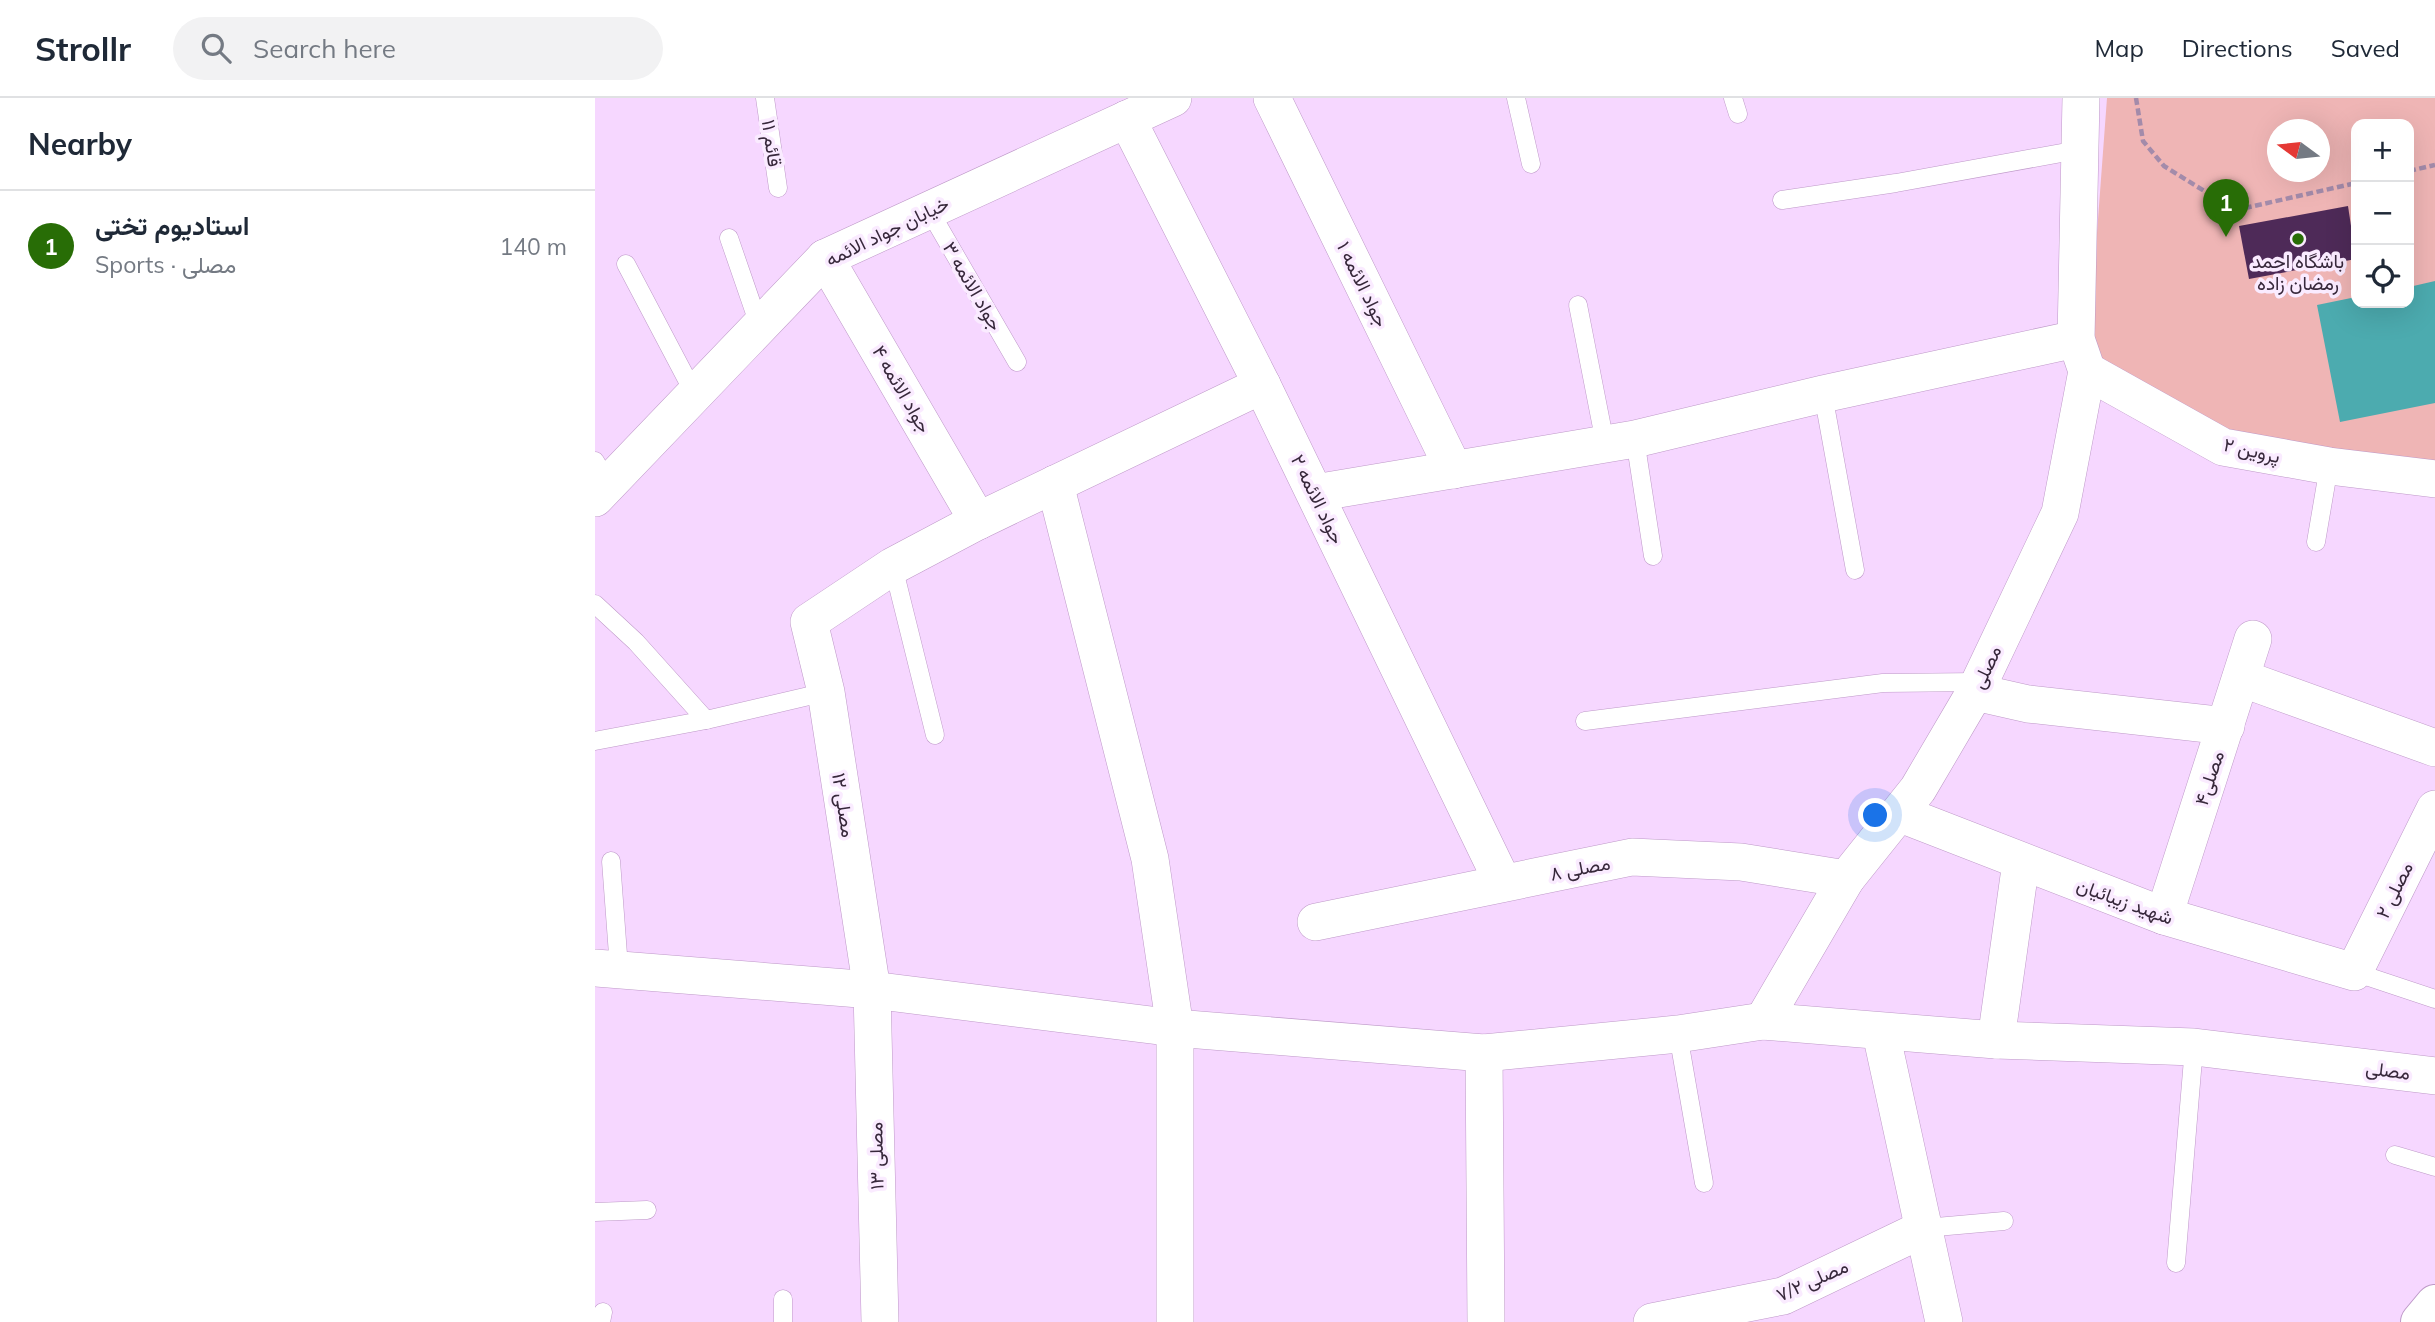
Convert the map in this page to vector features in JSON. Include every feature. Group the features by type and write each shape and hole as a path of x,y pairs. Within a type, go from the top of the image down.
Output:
{"street":[{"name":"خیابان جواد الائمه","path":"599,480 694,394 825,258 1173,98"},
{"name":"جواد الائمه ۱","path":"1272,98 1454,470"},
{"name":"مصلی","path":"2081,98 2078,150 2081,355 2060,513 1977,687 1901,814 1846,879 1763,1021 1881,1033 1996,1040 2194,1047 2435,1076"},
{"name":"جواد الائمه ۲","path":"1127,119 1262,385 1503,883"},
{"name":"جواد الائمه ۴","path":"825,258 978,521"},
{"path":"1315,494 1620,441 1823,394 2081,355"},
{"name":"پروین ۲","path":"2081,355 2224,446 2329,466 2435,479"},
{"path":"893,566 978,521 1262,385"},
{"path":"1055,484 1150,859 1175,1028 1175,1322"},
{"name":"مصلی ۱۲","path":"872,990 826,692 809,622 893,566"},
{"name":"مصلی۴","path":"2164,916 2253,639"},
{"path":"2241,678 2435,748"},
{"path":"1977,687 2028,704 2226,726"},
{"name":"مصلی ۲","path":"2354,972 2435,809"},
{"name":"شهید زیبائیان","path":"1901,814 2164,916 2354,972"},
{"name":"مصلی ۸","path":"1316,922 1632,857 1741,862 1846,879"},
{"path":"1996,1040 2021,862"},
{"path":"607,968 872,990 1175,1028 1484,1053 1678,1034 1763,1021"},
{"name":"مصلی ۱۳","path":"872,990 880,1322"},
{"path":"1881,1033 1944,1322"},
{"path":"1484,1053 1486,1322"},
{"name":"مصلی ۷/۲","path":"1652,1322 1783,1296 1925,1227"},
{"path":"2420,1322 2435,1304"}],"lane":[{"name":"قائم ۱۱","path":"765,98 778,188"},
{"path":"1516,98 1531,164"},
{"path":"1782,200 1896,183 2078,150"},
{"name":"جواد الائمه ۳","path":"929,210 1017,362"},
{"path":"729,238 759,325"},
{"path":"626,264 694,394"},
{"path":"1578,305 1653,556"},
{"path":"1823,394 1855,570"},
{"path":"2315,542 2329,466"},
{"path":"893,566 935,735"},
{"path":"595,604 636,642 706,720"},
{"path":"1585,721 1883,683 1977,687"},
{"path":"595,741 706,720 826,692"},
{"path":"607,968 611,861"},
{"path":"2354,972 2435,999"},
{"path":"1678,1034 1704,1183"},
{"path":"2176,1263 2194,1047"},
{"path":"2395,1155 2435,1167"},
{"path":"595,1212 647,1210"},
{"path":"1925,1227 2004,1221"},
{"path":"782,1299 783,1322"}],"path":[{"path":"2136,98 2143,141 2164,166 2222,202 2245,208 2351,184"},
{"path":"2414,170 2435,165"}],"shaded area":[{"path":"2107,98 2435,98 2435,473 2243,446 2087,368"},
{"path":"2435,281 2435,403 2340,422 2317,305 2351,298 2351,308 2414,308 2414,286"}],"building":[{"name":"باشگاه احمد رمضان زاده","path":"2348,206 2351,260 2249,279 2239,226"}],"place":[{"name":"استادیوم تختی","path":"2226,237"},
{"name":"باشگاه احمد رمضان زاده","path":"2298,239"}]}
